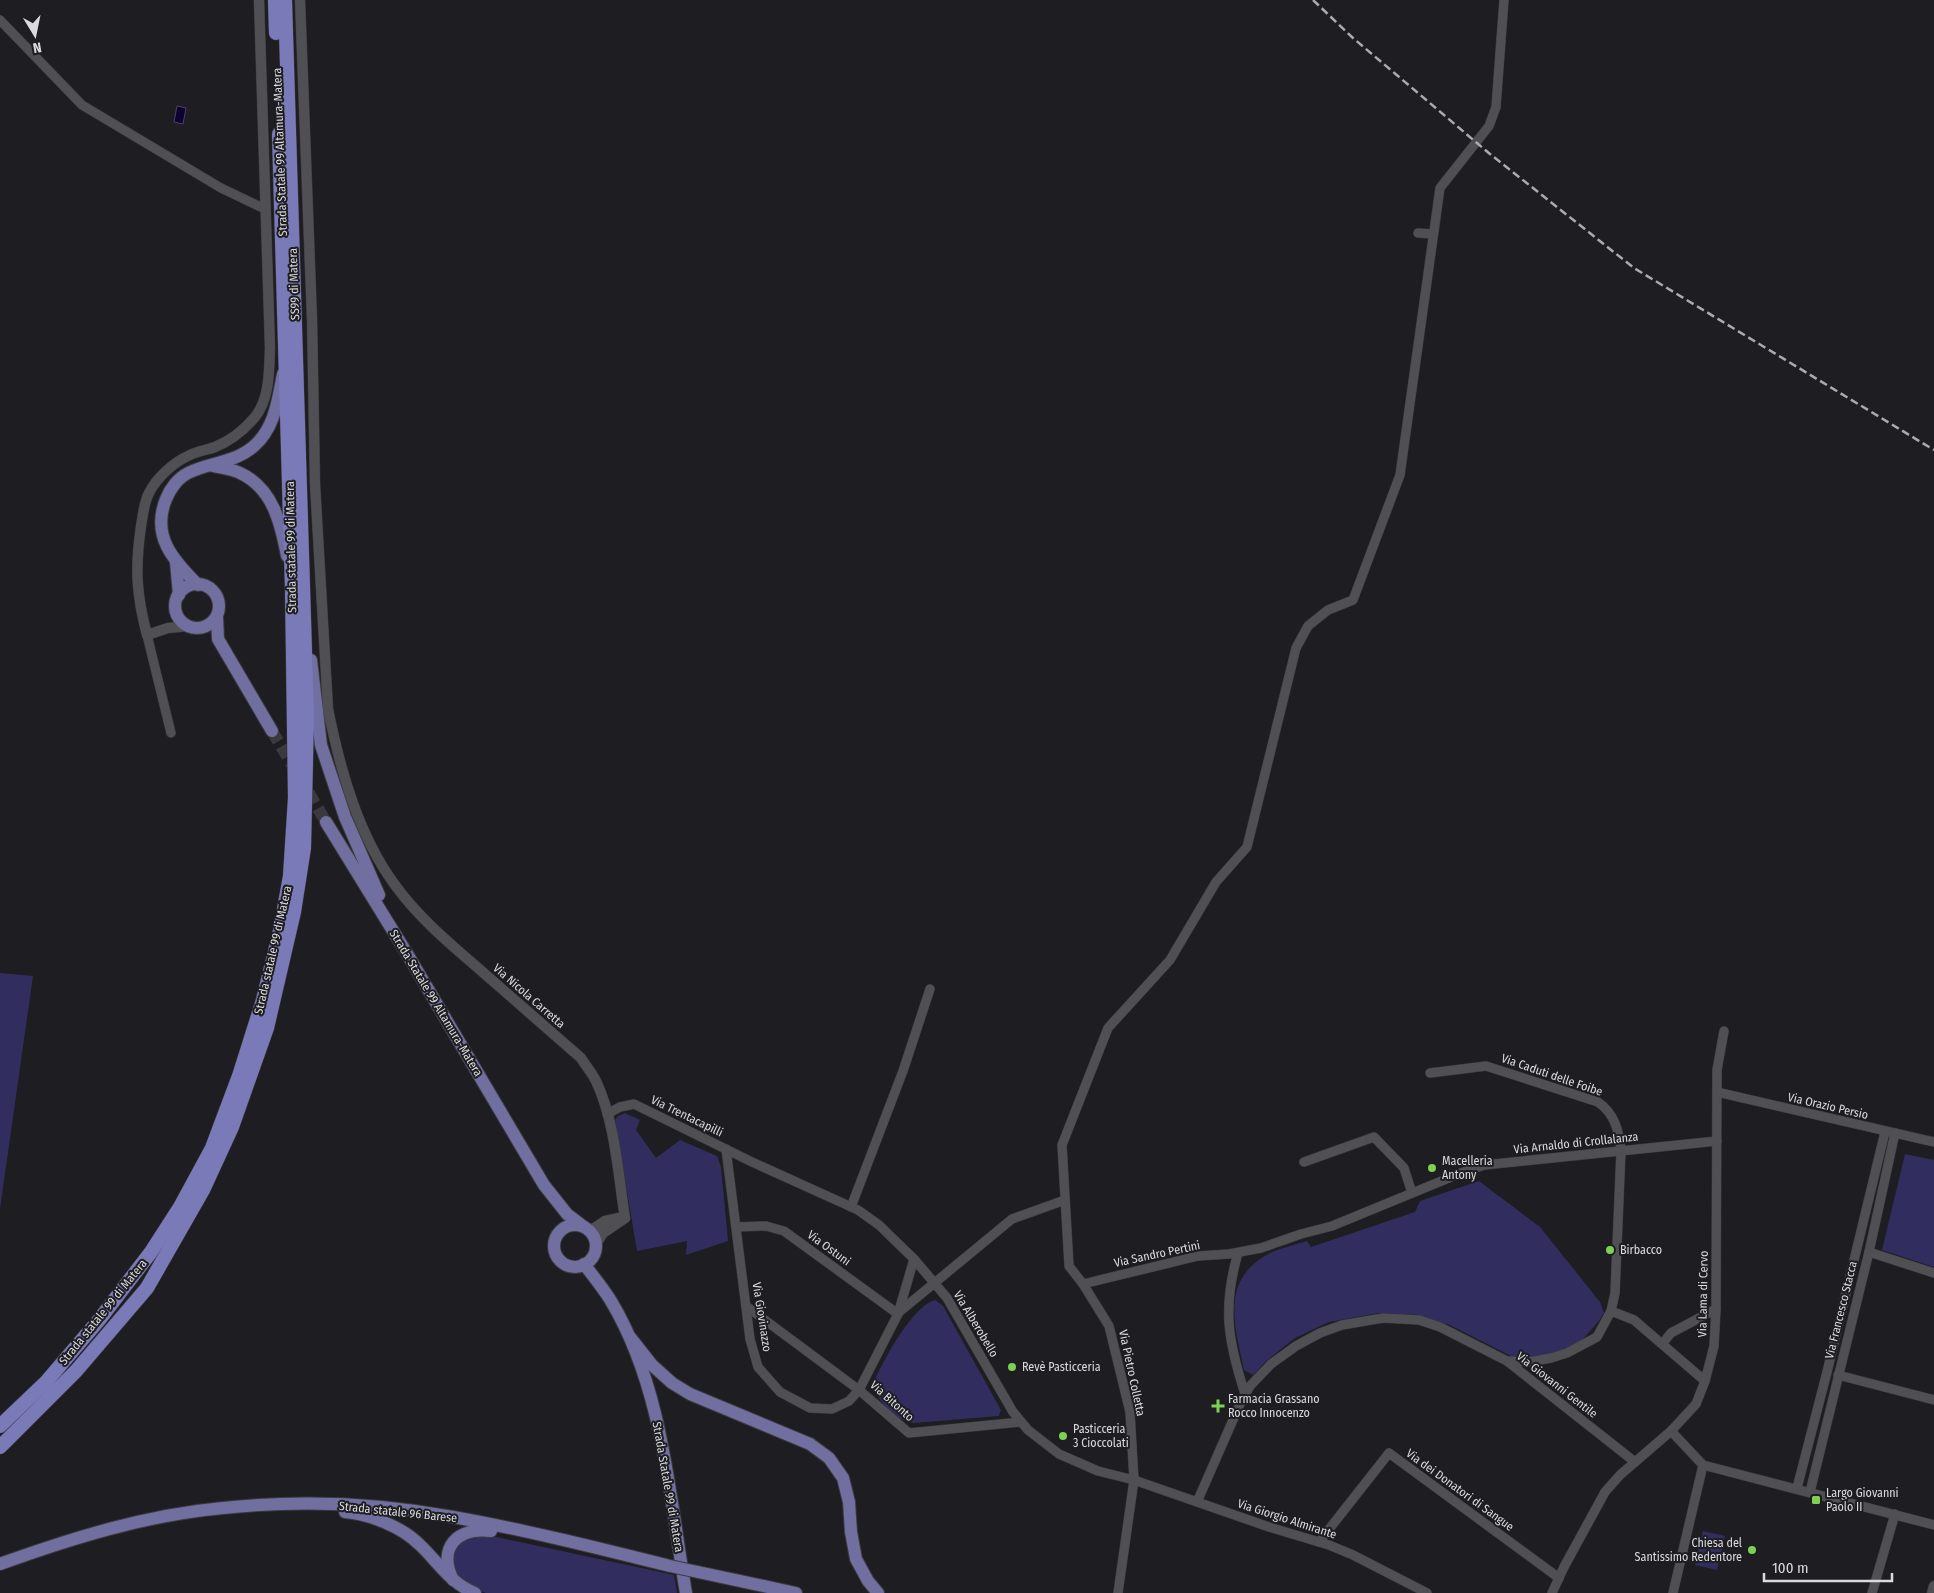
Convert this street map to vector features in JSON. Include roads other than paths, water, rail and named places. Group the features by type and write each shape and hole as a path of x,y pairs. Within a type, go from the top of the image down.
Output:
{"highway":[{"name":"Strada Statale 99 Altamura-Matera","path":"275,0 285,364"},
{"name":"SS99 di Matera","path":"285,0 304,568"},
{"name":"Strada statale 99 di Matera","path":"0,1426 46,1382 99,1320 151,1252 180,1207 212,1148 263,1000 280,931 290,876 295,798 292,589 285,364"},
{"name":"Strada statale 99 di Matera","path":"0,1447 76,1370 147,1288 203,1190 232,1127 267,1028 294,912 304,848 307,717 304,568"}],"main road":[{"path":"272,731 218,639 217,617 219,602 216,596 212,590 198,584 176,562 164,540 161,525 162,510 169,493 176,482 186,473 240,457 255,446 267,430 275,414 285,364"},
{"path":"211,466 238,472 254,481 270,500 284,540 292,589"},
{"path":"176,562 179,595"},
{"path":"304,568 320,745 345,817 406,952"},
{"path":"198,584 184,589 179,595 175,606 178,618 218,639"},
{"path":"194,627 206,627 217,617"},
{"name":"Strada Statale 99 Altamura-Matera","path":"326,822 406,952 544,1185 567,1214 587,1229"},
{"name":"Strada Statale 99 Altamura-Matera","path":"544,1185 562,1229"},
{"path":"573,1225 587,1229 591,1255 571,1266 559,1259 554,1247 555,1240 562,1229 573,1225"},
{"name":"Strada Statale 99 di Matera","path":"591,1255 610,1299 630,1337 646,1381 660,1435 686,1593"},
{"path":"630,1337 652,1365 672,1383 690,1394 810,1444 829,1458 843,1478 849,1502 851,1532 856,1559 868,1581 878,1593"},
{"path":"268,1505 350,1512 388,1523 406,1533 419,1544 454,1582 475,1593"},
{"name":"Strada statale 96 Barese","path":"0,1564 55,1544 107,1529 172,1515 214,1509 268,1505 328,1505 391,1508 451,1516 796,1593"},
{"path":"454,1582 448,1569 447,1554 453,1541 464,1533 477,1530 572,1542"}],"street":[{"path":"171,733 141,613 136,576 137,554 148,493 159,478 174,464 190,455 222,444 240,432 255,417 264,402 270,348 259,0"},
{"name":"Via Nicola Carretta","path":"300,0 312,319 315,484 328,709 340,759 361,823 395,886 416,910 449,942 581,1058 595,1079 607,1114"},
{"name":"Via Pietro Colletta","path":"1118,1593 1134,1480 1130,1412 1109,1326 1083,1284 1068,1266 1062,1145 1108,1028 1170,960 1216,882 1247,846 1296,648 1308,626 1328,610 1354,600 1400,475 1440,188 1489,126 1496,106 1504,0"},
{"path":"0,20 82,105 220,188 265,209"},
{"path":"1418,232 1433,234"},
{"path":"168,628 178,618"},
{"path":"147,635 168,628 194,627"},
{"path":"851,1207 903,1071 930,989"},
{"name":"Via Lama di Cervo","path":"1552,1593 1605,1492 1635,1462 1671,1431 1696,1404 1705,1381 1714,1346 1716,1310 1717,1070 1724,1031"},
{"name":"Via Caduti delle Foibe","path":"1430,1073 1486,1066 1598,1102 1605,1107 1615,1121 1620,1137 1615,1293 1612,1311 1597,1337 1567,1352 1529,1362 1507,1361"},
{"name":"Via Orazio Persio","path":"1717,1092 1934,1142"},
{"name":"Via Trentacapilli","path":"607,1114 620,1107 634,1104 851,1207 879,1225 914,1259 934,1284"},
{"path":"607,1114 625,1218"},
{"name":"Via Francesco Stacca","path":"1797,1488 1828,1372 1885,1132"},
{"name":"Via Francesco Stacca","path":"1810,1492 1869,1252 1895,1133"},
{"path":"1304,1162 1374,1136 1404,1168 1412,1193"},
{"name":"Via Arnaldo di Crollalanza","path":"1238,1253 1261,1248 1301,1234 1332,1226 1484,1165 1717,1141"},
{"name":"Via Giovinazzo","path":"726,1149 750,1340 758,1367 780,1392 810,1408 832,1409 849,1401 859,1390"},
{"name":"Via Bitonto","path":"898,1314 1012,1218 1065,1200"},
{"path":"587,1229 605,1221 625,1218"},
{"path":"591,1255 603,1233 625,1218"},
{"name":"Via Ostuni","path":"736,1227 766,1226 784,1231 898,1314"},
{"path":"1869,1252 1934,1273"},
{"path":"1238,1253 1231,1277 1228,1318 1233,1350 1246,1394"},
{"name":"Via Sandro Pertini","path":"1083,1284 1198,1256 1238,1253"},
{"name":"Via Bitonto","path":"914,1259 898,1314 859,1390 909,1433 1021,1422"},
{"name":"Via Alberobello","path":"934,1284 947,1298 1013,1412 1021,1422 1041,1441 1059,1454 1098,1471 1134,1480"},
{"path":"746,1306 859,1390"},
{"path":"1662,1344 1671,1333 1716,1310"},
{"path":"1612,1311 1634,1320 1705,1381"},
{"name":"Via Giovanni Gentile","path":"1197,1502 1250,1386 1271,1364 1296,1346 1320,1333 1342,1325 1383,1318 1419,1320 1440,1327 1507,1361 1635,1462"},
{"path":"1838,1375 1934,1400"},
{"path":"1671,1431 1703,1465 1934,1525"},
{"name":"Via dei Donatori di Sangue","path":"1319,1542 1389,1453 1559,1578"},
{"path":"1673,1593 1703,1465"},
{"name":"Via Giorgio Almirante","path":"1134,1480 1354,1555 1427,1593"},
{"path":"1872,1593 1895,1514"},
{"path":"1932,1593 1934,1586"}],"tunnel":[{"path":"272,731 326,822"}],"railway":[{"path":"1313,0 1353,38 1490,154 1634,268 1934,450"}],"place":[{"name":"Macelleria Antony","path":"1432,1168"},
{"name":"Birbacco","path":"1610,1250"},
{"name":"Revè Pasticceria","path":"1012,1367"},
{"name":"Farmacia Grassano Rocco Innocenzo","path":"1218,1406"},
{"name":"Pasticceria 3 Cioccolati","path":"1063,1436"},
{"name":"Largo Giovanni Paolo II","path":"1816,1500"},
{"name":"Chiesa del Santissimo Redentore","path":"1752,1550"}]}
